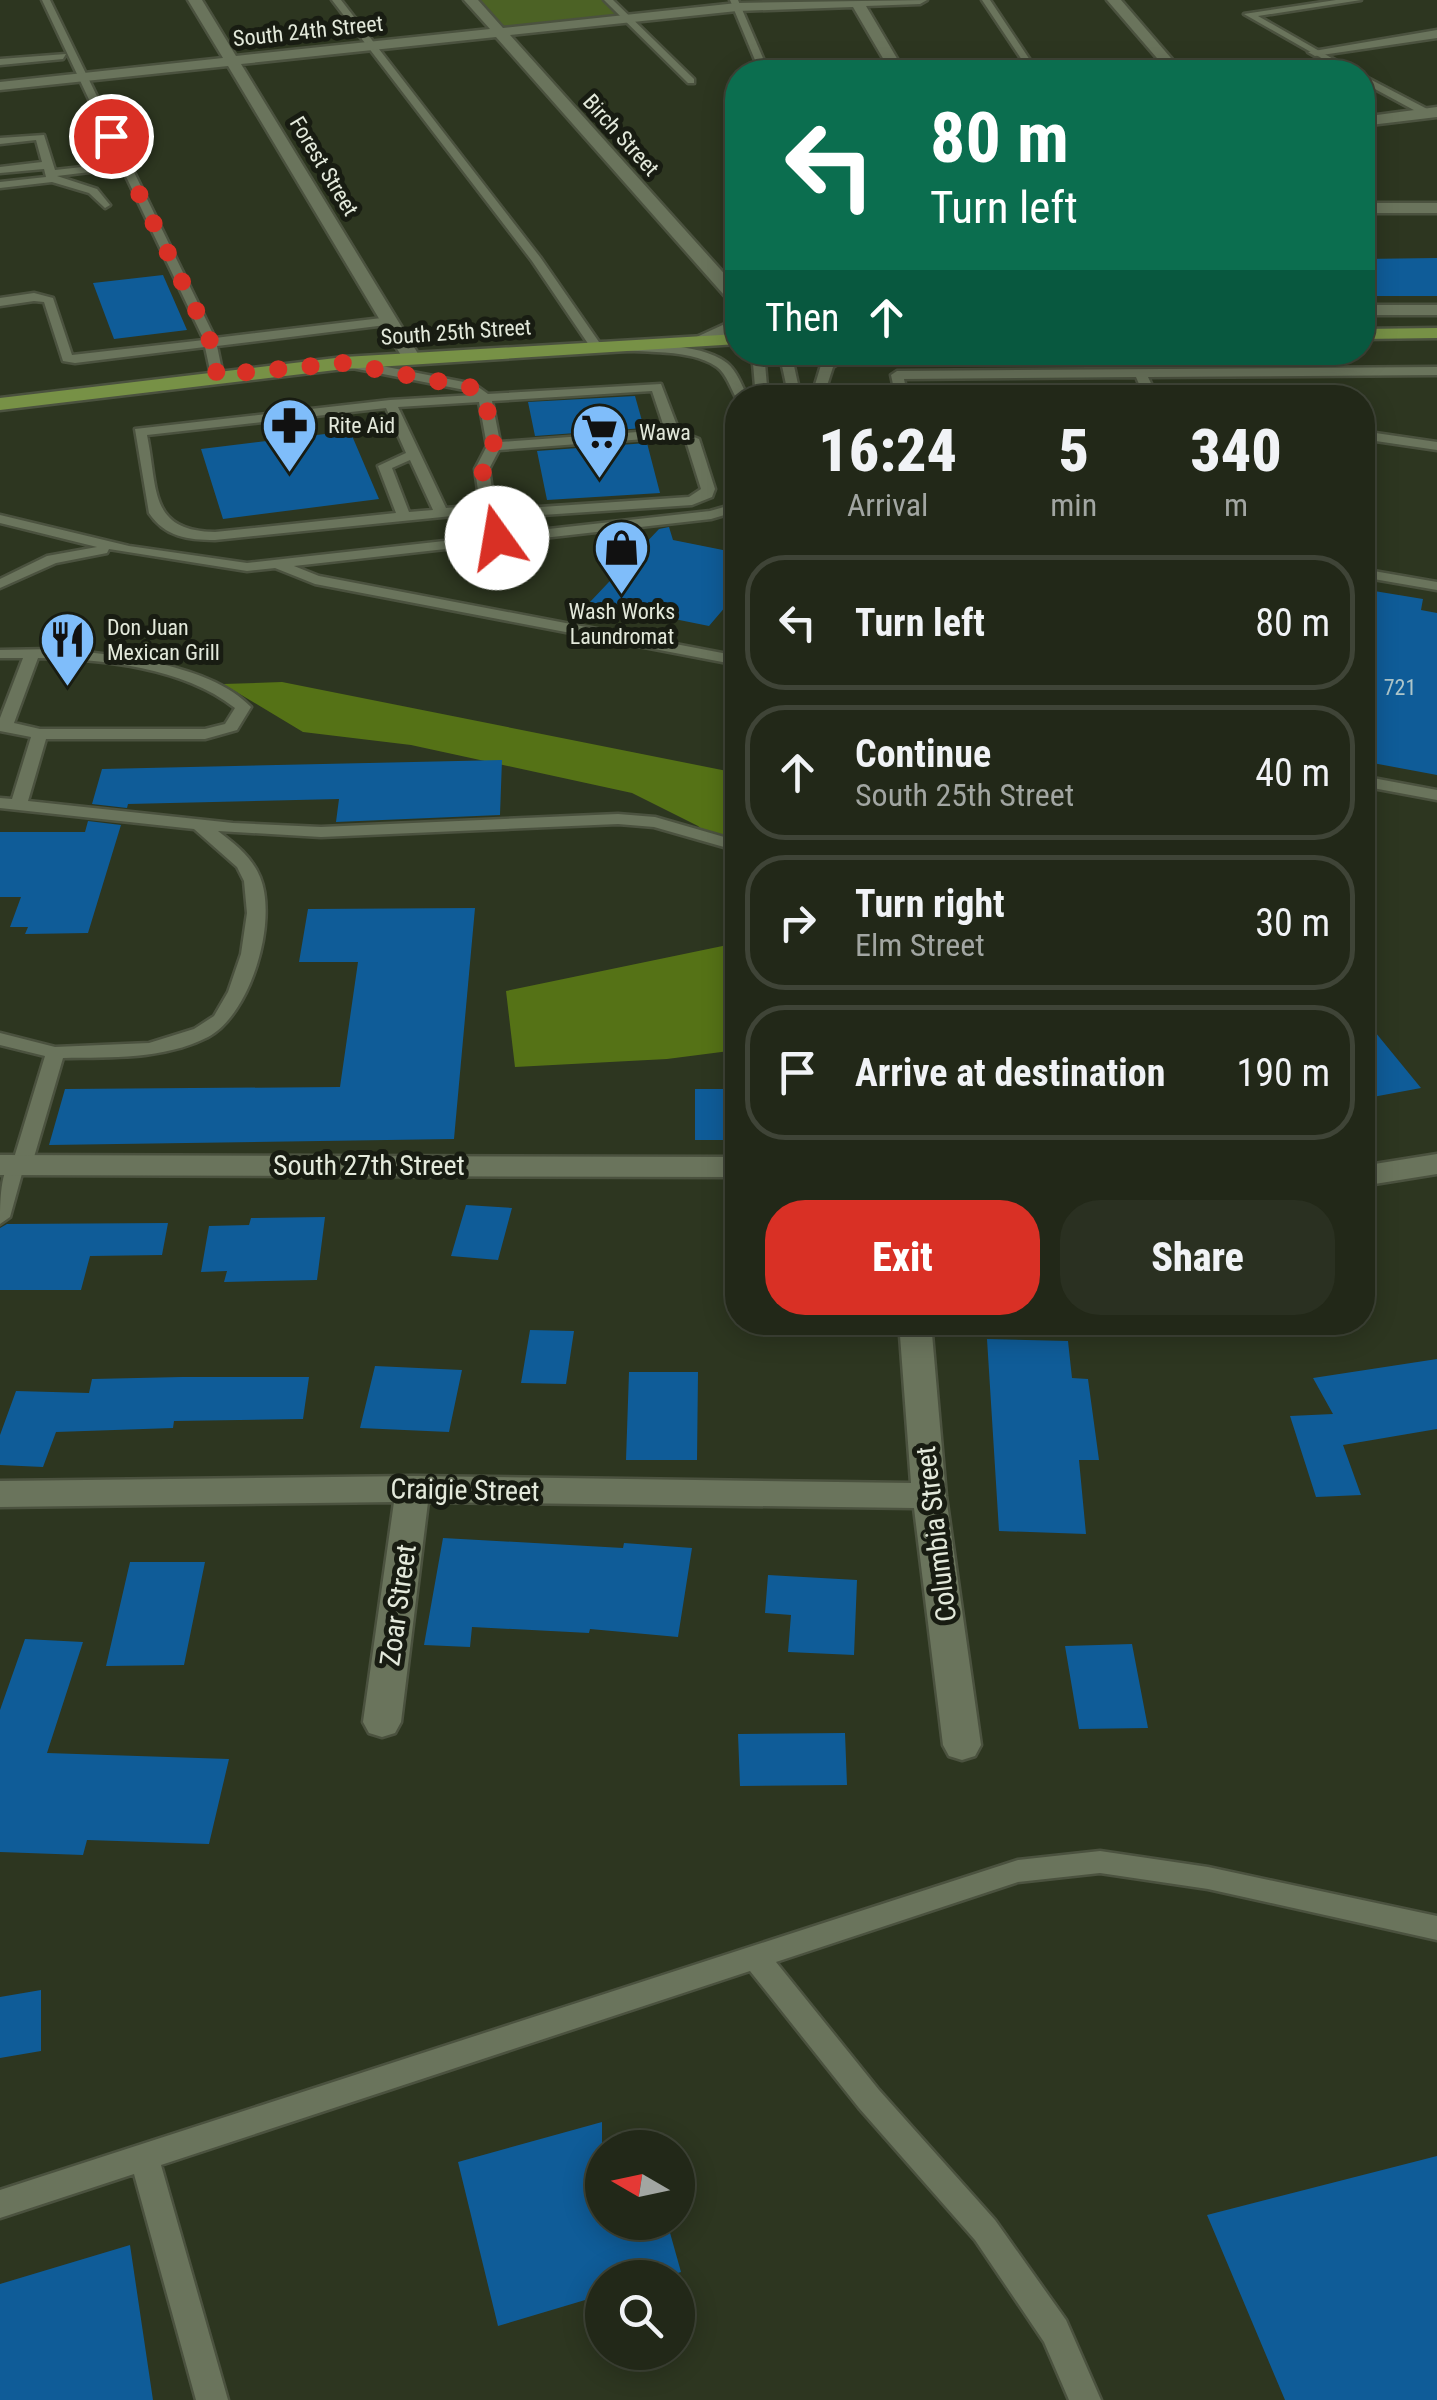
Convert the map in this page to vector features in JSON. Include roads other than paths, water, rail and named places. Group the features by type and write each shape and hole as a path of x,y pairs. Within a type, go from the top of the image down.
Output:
{"main road":[{"path":"1375,334 1437,333"},
{"name":"South 25th Street","path":"0,404 217,375 411,357 725,339"}],"street":[{"name":"Forest Street","path":"195,0 411,357"},
{"name":"Birch Street","path":"471,0 725,285"},
{"name":"South 24th Street","path":"0,86 628,20 735,4 920,0"},
{"path":"1114,0 1166,60"},
{"path":"857,1 891,60"},
{"path":"1315,52 1437,34"},
{"path":"1375,120 1432,113"},
{"path":"1375,208 1437,208"},
{"path":"1375,310 1437,310"},
{"path":"699,340 725,328"},
{"name":"South 27th Street","path":"12,1164 725,1167"},
{"path":"1375,1174 1437,1164"},
{"name":"Columbia Street","path":"916,1335 929,1496 962,1744"},
{"name":"Craigie Street","path":"0,1494 413,1489 929,1496"},
{"name":"Zoar Street","path":"382,1722 413,1489"}],"lane":[{"path":"46,0 211,345 217,375"},
{"path":"336,0 536,259 595,345 718,361 736,385"},
{"path":"608,0 691,81"},
{"path":"986,0 1026,60"},
{"path":"1330,60 1250,14 1357,0"},
{"path":"735,4 759,60"},
{"path":"0,62 63,56"},
{"path":"1375,84 1432,113"},
{"path":"0,141 40,137 50,173"},
{"path":"0,185 50,173 126,164"},
{"path":"0,170 50,173 93,191 105,206"},
{"path":"0,302 34,297 49,300 67,358 211,345 390,321"},
{"path":"344,363 468,385 485,398 494,446 482,469 497,538"},
{"path":"903,375 1437,371"},
{"path":"1140,373 1146,385"},
{"path":"903,375 903,385"},
{"path":"903,375 907,385"},
{"path":"494,446 673,433 692,439 707,494 692,501 440,513 215,536 174,532 161,523 156,513 140,432 390,404 657,387 673,433"},
{"path":"390,404 440,513"},
{"path":"1375,437 1437,446"},
{"path":"404,517 385,466 414,454"},
{"path":"0,519 128,550 220,566 278,564 725,511"},
{"path":"0,584 66,555 128,550"},
{"path":"278,564 315,580 725,657"},
{"path":"1375,575 1437,586"},
{"path":"0,654 32,653 91,656 198,682 232,694 243,706 232,726 205,734 40,734 2,726 32,653"},
{"path":"40,734 9,803 198,824 321,832 618,820 655,822 725,842"},
{"path":"1375,783 1437,795"},
{"path":"0,1039 55,1053 138,1050 181,1042 220,1020 243,977 258,922 253,878 228,846 198,824"},
{"path":"0,1217 12,1164 55,1053"},
{"path":"0,2204 1018,1872 1100,1862 1208,1878 1437,1928"},
{"path":"756,1957 868,2099 984,2230 1056,2330 1085,2400"},
{"path":"144,2157 212,2400"}],"place":[{"name":"Rite Aid","path":"289,474"},
{"name":"Wawa","path":"600,481"},
{"name":"Wash Works Laundromat","path":"622,597"},
{"name":"Don Juan Mexican Grill","path":"68,689"}]}
